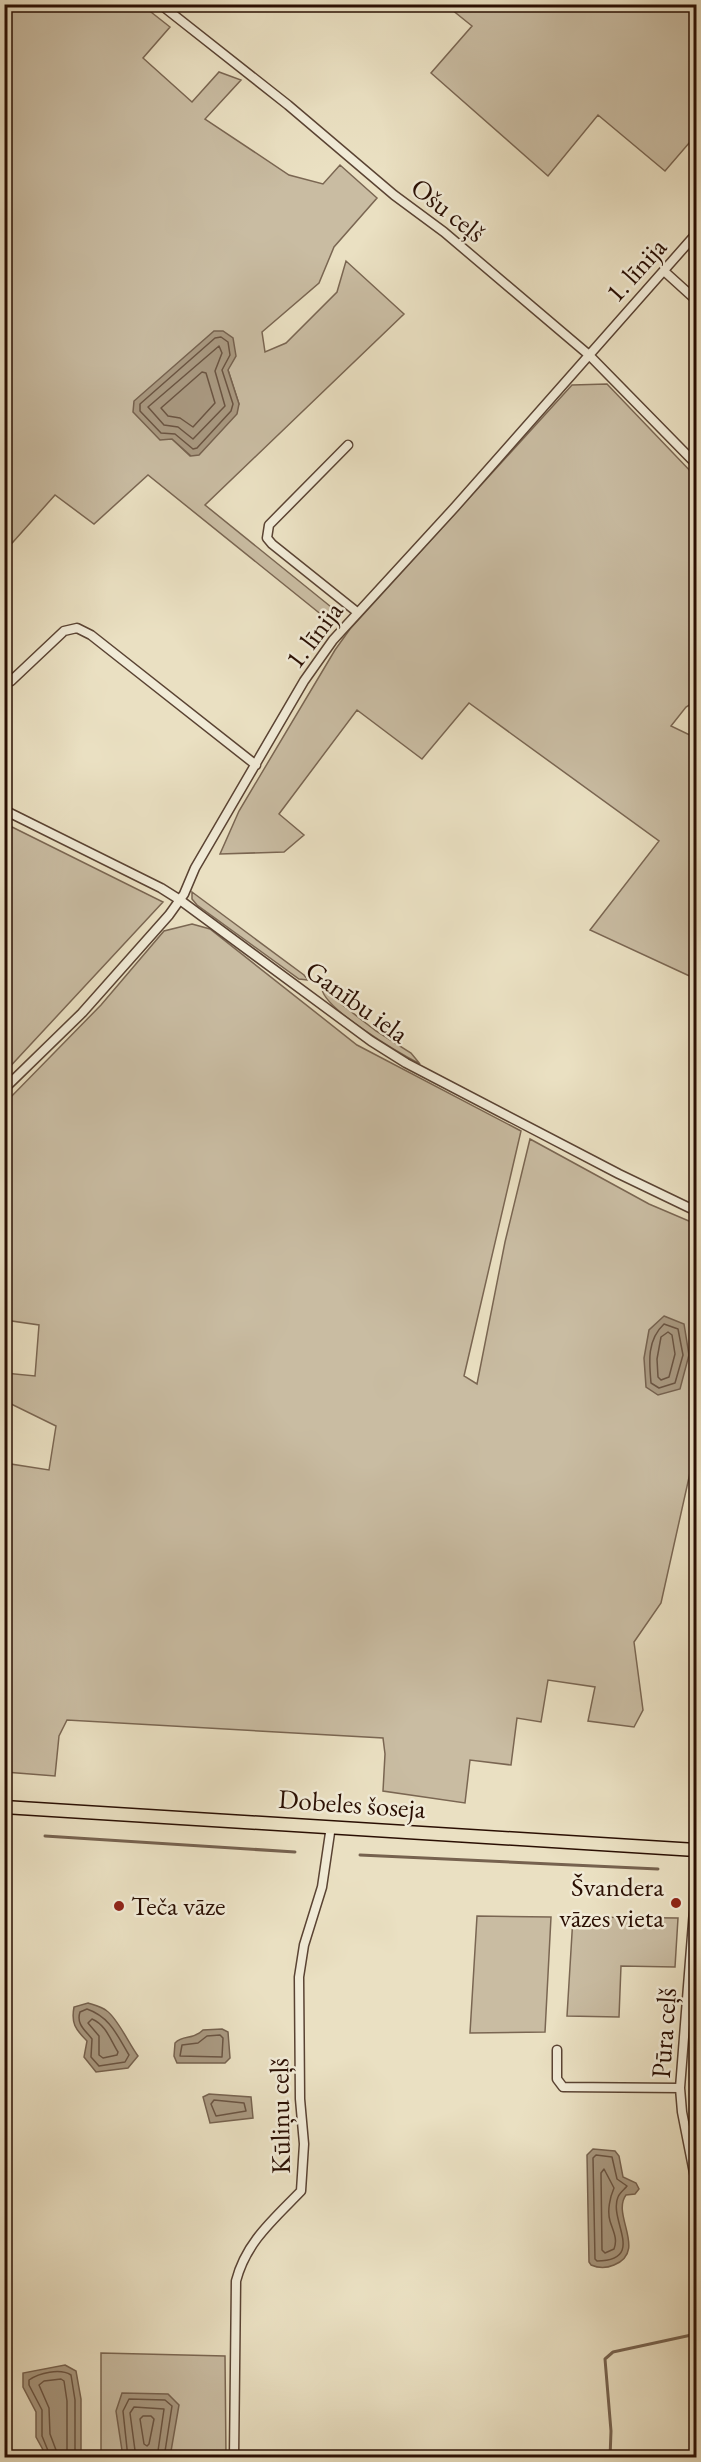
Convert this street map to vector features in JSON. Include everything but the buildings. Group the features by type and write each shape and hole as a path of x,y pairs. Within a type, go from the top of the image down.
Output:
{"main road":[{"name":"Dobeles šoseja","path":"4,1807 696,1850"}],"street":[{"name":"Ošu ceļš","path":"160,4 288,105 394,195 444,232 589,355 696,464"},
{"name":"1. līnija","path":"4,1089 82,1013 180,900 195,868 304,681 333,640 455,507 696,234"},
{"path":"664,271 696,300"},
{"path":"348,445 269,525 267,538 357,612"},
{"path":"11,681 64,630 77,628 91,635 256,765"},
{"name":"Ganību iela","path":"4,810 161,888 371,1041 406,1063 619,1174 696,1211"},
{"name":"Kūliņu ceļš","path":"234,2457 236,2281 241,2261 259,2234 301,2191 304,2144 300,2099 299,1977 304,1944 322,1887 331,1826"},
{"name":"Pūra ceļš","path":"696,1850 694,1910 680,2088 682,2112 696,2182"},
{"path":"557,2050 556,2079 563,2087 680,2088"}],"shaded area":[{"path":"5,5 142,5 170,27 143,58 192,102 219,72 241,80 205,119 289,175 323,184 340,165 377,198 334,247 319,283 262,332 265,352 286,343 337,292 346,261 404,314 205,505 341,615 333,624 148,475 94,524 55,495 5,551","holes":["228,370 239,404 190,456 172,439"]},
{"path":"446,5 696,5 696,135 665,171 598,115 548,176 431,73 472,26"},
{"path":"607,384 696,477 696,639 693,668 696,670 696,701 686,707 671,726 696,738 696,979 590,930 659,841 469,703 422,759 357,710 279,814 304,835 284,852 220,854 239,811 335,650 350,629 572,385"},
{"path":"4,823 163,902 5,1072 4,1072"},
{"path":"192,892 308,980 299,979 197,905 192,899"},
{"path":"192,924 210,929 357,1045 521,1131 464,1376 477,1384 505,1242 530,1139 649,1204 696,1224 696,1455 694,1455 661,1603 634,1642 643,1710 634,1727 588,1721 595,1687 548,1680 541,1722 517,1718 511,1765 470,1760 465,1803 383,1791 385,1754 383,1738 67,1720 59,1736 55,1776 5,1772 4,1463 49,1470 56,1426 5,1401 5,1373 35,1376 39,1325 5,1320 5,1103 101,1005 164,931"},
{"path":"322,989 376,1031 411,1053 420,1064 349,1019 326,998"},
{"path":"477,1916 551,1917 545,2032 470,2033"},
{"path":"573,1917 678,1918 675,1967 621,1966 619,2017 567,2016"},
{"path":"101,2353 225,2356 226,2457 101,2458"}],"water":[{"path":"214,331 223,331 233,338 236,356 228,370 239,404 237,414 199,455 191,456 172,439 160,440 133,412 134,401"},
{"path":"664,1316 684,1324 689,1355 680,1389 658,1395 646,1387 644,1358 649,1330"},
{"path":"88,2003 107,2011 138,2056 128,2068 96,2072 84,2057 87,2041 75,2026 73,2013 74,2007"},
{"path":"222,2029 228,2032 230,2058 225,2063 177,2063 174,2056 175,2043 178,2040 203,2030"},
{"path":"209,2094 251,2097 253,2118 210,2123 203,2097"},
{"path":"593,2149 615,2151 619,2156 623,2177 636,2183 639,2189 635,2194 626,2195 623,2203 629,2242 628,2251 624,2259 605,2267 594,2266 589,2262 587,2155"},
{"path":"65,2365 76,2371 81,2399 81,2457 47,2457 36,2437 36,2412 23,2387 23,2373"},
{"path":"122,2393 168,2394 179,2405 170,2457 123,2457 116,2411"}],"waterway":[{"path":"45,1836 295,1852"},
{"path":"360,1855 658,1869"},
{"path":"610,2458 611,2431 605,2359 613,2352 696,2334"}],"place":[{"name":"Švandera vāzes vieta","path":"676,1903"},
{"name":"Teča vāze","path":"119,1906"}]}
